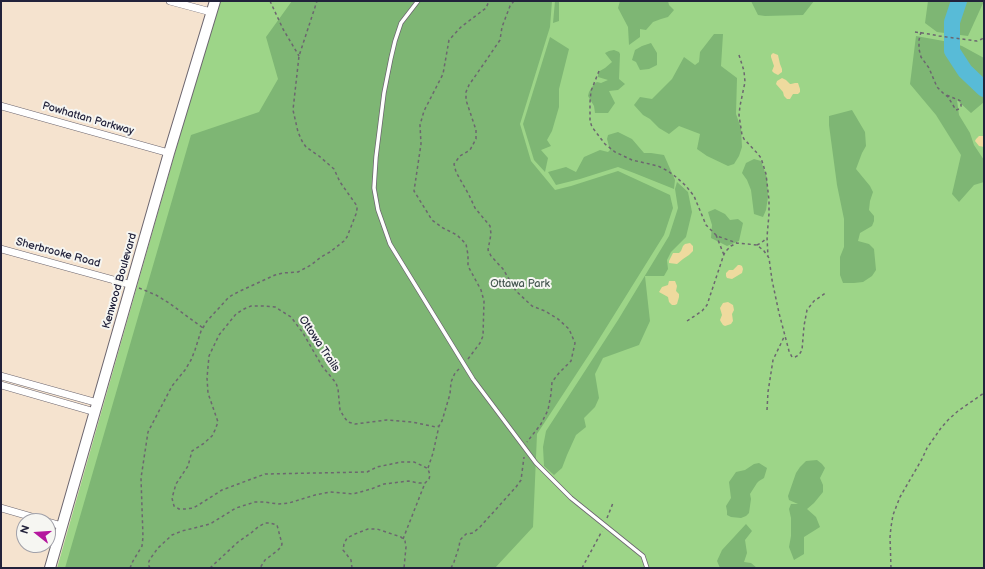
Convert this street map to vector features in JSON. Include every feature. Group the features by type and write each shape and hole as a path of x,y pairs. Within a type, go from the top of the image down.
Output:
{"street":[{"path":"170,1 211,12"},
{"name":"Kenwood Boulevard","path":"50,568 169,153 215,1"},
{"name":"Powhattan Parkway","path":"1,106 169,153"},
{"name":"Sherbrooke Road","path":"1,249 132,285"},
{"path":"1,376 96,407"},
{"path":"1,386 96,407"},
{"path":"1,508 19,513"},
{"path":"56,524 62,526"}],"lane":[{"path":"418,1 401,23 390,58 376,157 374,188 378,210 390,244 472,379 536,463 571,498 643,556 647,568"}],"path":[{"path":"270,1 300,56"},
{"path":"130,568 142,546 141,478 148,432 172,386 191,360 207,321 229,297 248,286 275,275 298,272 330,252 347,237 356,214 357,206 340,182 334,169 306,147 302,141 298,132 293,110 300,56 317,1"},
{"path":"403,540 425,483 430,475 428,469 439,426 442,421 450,394 451,382 455,373 480,343 483,336 484,301 481,290 468,266 466,244 457,236 432,220 414,191 421,144 420,125 424,111 443,74 449,40 461,27 486,8 489,1"},
{"path":"451,568 460,540 466,534 473,533 480,527 521,480 524,447 541,424 548,410 552,382 571,361 575,343 568,329 558,319 545,311 532,306 516,291 503,269 491,256 488,250 491,234 490,226 475,208 456,172 454,164 460,156 470,150 476,139 476,130 466,100 466,92 469,85 500,40 502,27 510,6 514,1"},
{"path":"915,32 977,41 982,39 984,35"},
{"path":"921,32 919,49 921,57 929,68 937,87 944,94 948,97 956,110 959,109 961,102 944,94"},
{"path":"739,55 744,71 745,82 740,106 740,124 744,139 761,158 766,174 769,200 767,237 768,258 785,335 792,357 799,355 802,350 807,310 814,301 827,292"},
{"path":"600,71 591,91 589,112 592,127 609,148 632,160 658,166 668,171 686,186 694,196 706,225 717,236 737,243 757,245 764,251 768,258"},
{"path":"716,234 724,255"},
{"path":"757,245 767,237"},
{"path":"687,321 702,311 707,305 725,252 737,243"},
{"path":"132,285 156,295 203,328"},
{"name":"Ottowa Trails","path":"428,469 414,462 401,462 377,467 367,472 265,474 222,490 193,508 180,509 174,506 172,498 176,484 188,466 192,451 212,436 218,422 208,393 207,378 210,356 218,335 236,314 244,308 251,306 275,307 291,317 303,333 322,366 336,383 340,410 348,422 355,424 387,420 424,424 436,427 439,426"},
{"path":"767,410 773,360 785,335"},
{"path":"891,568 891,527 893,515 900,497 934,437 941,428 958,411 984,393"},
{"path":"150,568 148,564 150,559 158,548 172,535 210,524 236,508 255,502 278,504 289,503 330,492 353,494 384,484 408,481 425,483"},
{"path":"582,568 604,525 613,503"},
{"path":"210,568 238,542 258,527 270,522 277,525 282,544 277,551 265,560 260,568"},
{"path":"352,568 351,560 343,550 344,544 347,538 368,529 377,529 401,537 405,541 406,547 404,568"}],"green space":[{"name":"Ottawa Park","path":"220,1 984,1 984,568 57,568 186,114"},
{"path":"292,1 552,1 550,27 520,124 531,161 555,190 618,171 670,195 673,208 664,235 596,344 537,434 533,527 495,568 65,568 191,135 259,112 278,79 266,37"},
{"path":"555,1 559,1 559,21 553,23"},
{"path":"620,1 668,1 669,5 674,10 668,17 653,22 646,30 640,29 640,37 629,45 628,27 618,8"},
{"path":"751,1 814,1 803,15 765,16 758,15"},
{"path":"928,1 984,1 968,36 937,32 925,23"},
{"path":"714,34 723,34 721,66 737,78 736,114 741,128 742,147 734,164 728,166 707,156 697,149 700,134 679,126 669,134 643,115 634,105 640,97 652,99 672,79 684,57 695,65 699,62 700,52"},
{"path":"916,36 962,46 984,58 984,102 971,113 957,100 959,115 970,133 974,145 984,160 984,182 974,185 959,202 952,194 961,155 936,115 910,84"},
{"path":"550,37 569,49 559,89 559,107 552,131 547,140 551,146 541,150 548,158 545,172 534,160 523,124"},
{"path":"651,43 657,53 657,65 649,69 640,70 636,62 632,60 635,50"},
{"path":"614,50 620,54 619,79 625,84 618,90 609,91 615,103 608,113 595,113 594,106 588,96 589,92 597,82 601,83 608,80 598,77 598,72 612,62 605,53"},
{"path":"852,110 865,132 866,146 856,169 873,192 869,210 874,216 874,221 872,226 860,233 858,241 869,244 874,249 876,270 872,276 863,282 843,283 840,275 840,257 844,247 844,219 837,185 829,116"},
{"path":"618,132 632,139 644,153 664,155 675,180 674,189 618,167 556,185 548,172 566,167 576,172 584,157 600,150 608,152 610,150 607,139 608,135"},
{"path":"754,159 761,161 767,178 768,197 766,210 763,217 754,214 751,190 742,173 746,163"},
{"path":"677,182 688,192 692,212 686,237 671,252 667,260 668,269 664,276 645,276 650,321 639,345 603,358 595,374 599,398 595,407 584,418 586,427 576,435 562,468 554,475 544,466 543,447 546,431 618,320 669,236 678,208 675,189"},
{"path":"715,209 725,214 730,220 738,219 743,223 739,241 727,246 711,238 712,225 708,212"},
{"path":"817,460 825,468 820,478 823,485 823,492 807,509 816,517 820,527 804,537 804,554 794,560 789,547 791,536 791,518 789,509 791,504 798,504 789,500 788,496 796,473 800,467 806,461"},
{"path":"759,463 767,468 764,478 757,483 750,494 751,499 749,513 741,518 727,515 726,506 731,498 729,482 736,472 745,470 754,464"},
{"path":"746,524 752,531 745,540 747,553 744,562 751,563 757,568 720,568 717,561 722,550"}],"sand":[{"path":"773,53 778,55 782,69 782,72 778,75 772,71 774,66 771,55"},
{"path":"782,78 790,84 798,83 800,92 798,94 793,94 790,99 787,99 776,84 777,81"},
{"path":"979,136 984,136 984,147 979,146 975,141"},
{"path":"690,243 693,246 693,251 689,255 677,264 669,263 673,253 679,253 685,244"},
{"path":"738,265 742,266 742,273 732,279 727,278 726,273 729,270 733,270"},
{"path":"669,281 675,281 677,286 676,291 679,294 677,304 675,305 672,305 669,302 668,297 659,292 662,287 668,285"},
{"path":"728,302 733,305 733,321 731,324 725,326 720,320 722,315 720,308 723,303"}],"waterway":[{"path":"959,1 952,22 952,51 965,71 984,89"}]}
